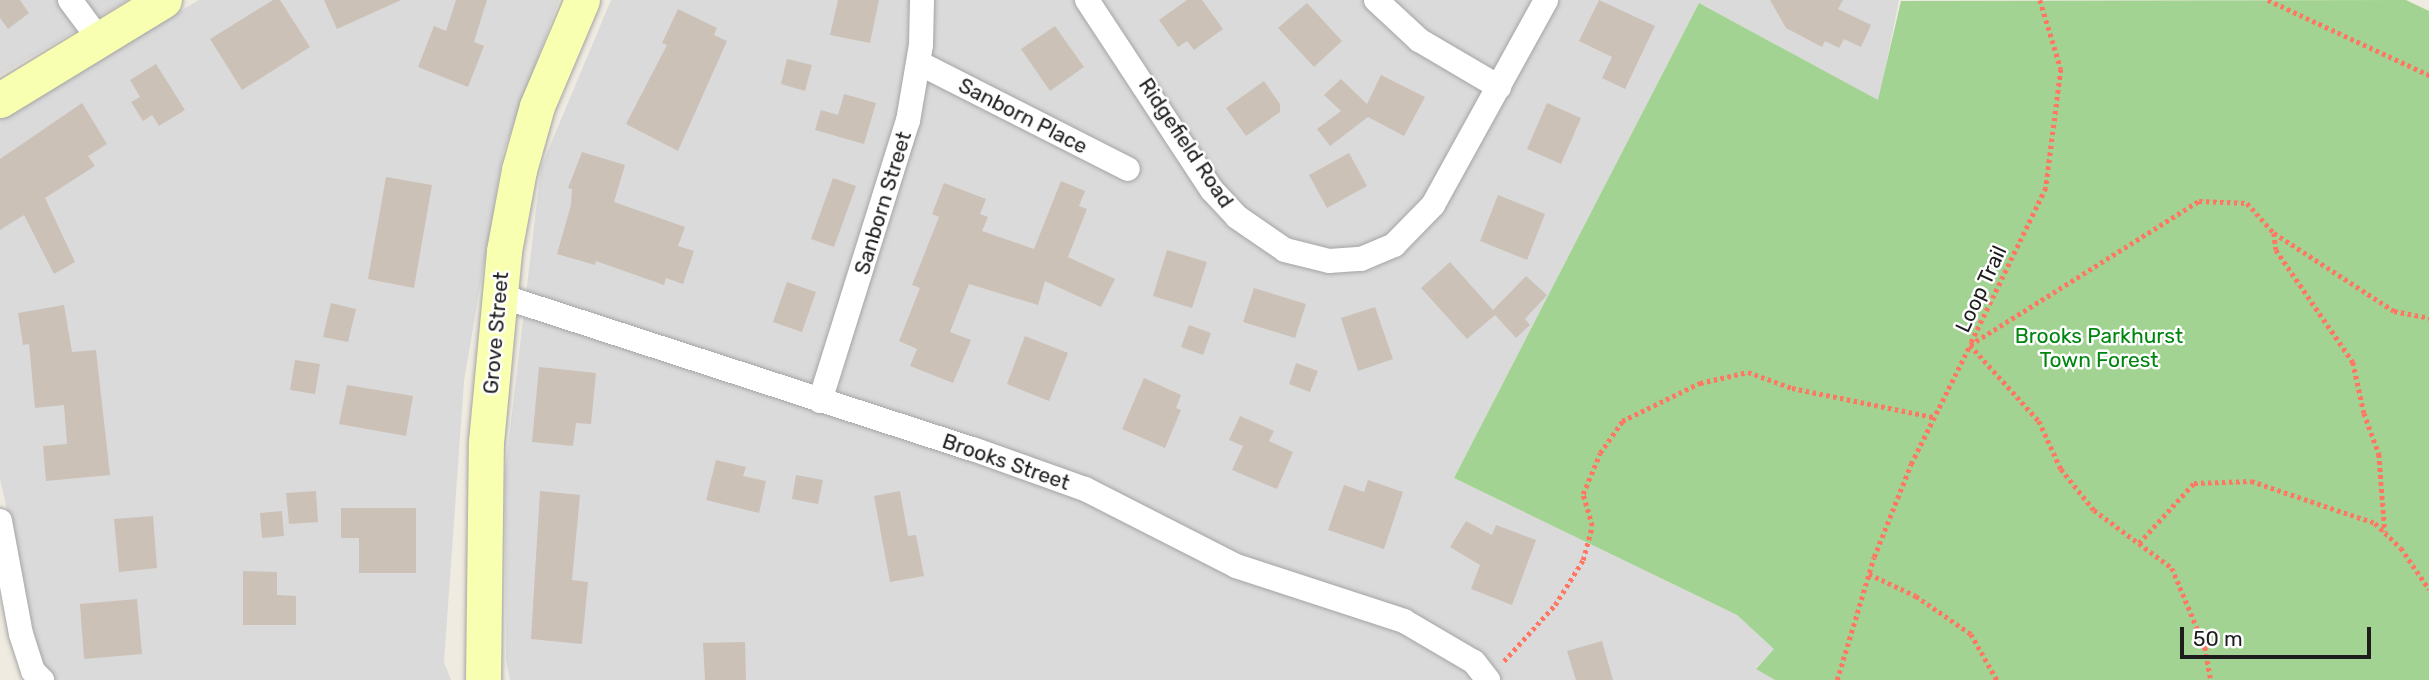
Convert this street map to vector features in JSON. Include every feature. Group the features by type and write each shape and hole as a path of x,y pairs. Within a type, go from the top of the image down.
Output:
{"street":[{"path":"70,0 99,39"},
{"path":"0,100 164,0"},
{"name":"Grove Street","path":"483,680 486,442 498,295 524,149 553,65 582,0"},
{"name":"Sanborn Street","path":"820,401 908,121 919,63 922,0"},
{"name":"Ridgefield Road","path":"1087,0 1212,190 1261,237 1317,260 1361,259 1394,245 1415,226 1450,180 1546,0"},
{"path":"1376,0 1419,40 1499,87"},
{"name":"Sanborn Place","path":"919,63 1128,169"},
{"name":"Brooks Street","path":"498,295 1066,482 1236,566 1404,621 1474,662 1488,680"},
{"path":"0,521 21,634 33,671 43,680"}],"path":[{"name":"Loop Trail","path":"2040,0 2061,69 2046,188 1970,345 2039,421 2061,469 2094,510 2172,568 2205,647 2211,680"},
{"path":"2268,0 2429,75"},
{"path":"1837,680 1869,574 1933,417 1970,345 2199,201 2247,204 2274,233 2394,311 2429,318"},
{"path":"2274,233 2276,250 2353,362 2364,414 2379,454 2385,533"},
{"path":"1488,680 1555,605 1583,560 1592,526 1583,494 1600,453 1622,421 1700,383 1748,372 1792,388 1933,417"},
{"path":"2139,543 2194,484 2251,481 2315,499 2375,523 2429,589"},
{"path":"1869,574 1916,596 1971,634 1997,680"}],"shaded area":[{"path":"0,0 128,0 0,75"},
{"path":"199,0 559,0 503,153 464,381 444,662 451,680 45,680 0,479 0,117"},
{"path":"611,0 1899,0 1879,101 1699,3 1454,478 1737,615 1775,649 1756,668 1775,680 510,680 506,660 505,473 541,167"}],"green space":[{"name":"Brooks Parkhurst Town Forest","path":"2406,0 2429,11 2429,680 1775,680 1756,669 1774,649 1737,615 1454,478 1699,3 1878,100 1901,1"}],"building":[{"path":"0,0 20,0 29,13 8,29 0,18"},
{"path":"273,0 280,0 310,47 242,90 210,39"},
{"path":"324,0 401,0 337,29"},
{"path":"456,0 487,0 474,42 484,46 468,87 418,67 434,26 446,31"},
{"path":"838,0 879,0 870,43 830,35"},
{"path":"1187,0 1202,0 1223,29 1194,50 1187,41 1178,47 1159,20"},
{"path":"1599,0 1655,26 1625,89 1602,78 1612,57 1579,41"},
{"path":"1770,0 1843,0 1838,9 1871,25 1861,47 1844,39 1839,48 1825,41 1822,47 1786,28"},
{"path":"1307,3 1342,41 1314,67 1278,28"},
{"path":"678,9 717,28 714,35 727,41 678,151 626,124 667,45 662,43"},
{"path":"1055,26 1084,67 1050,91 1021,49"},
{"path":"787,59 812,65 805,91 781,84"},
{"path":"156,64 185,110 159,126 152,115 143,121 131,102 140,97 130,80"},
{"path":"1381,75 1425,97 1404,136 1368,117 1330,146 1317,129 1341,111 1324,95 1341,79 1367,104"},
{"path":"1264,81 1280,104 1280,112 1246,136 1226,108"},
{"path":"844,94 876,103 864,144 815,130 821,110 838,115"},
{"path":"82,103 107,144 88,156 95,166 45,198 75,262 54,274 24,215 0,230 0,159"},
{"path":"1547,103 1581,118 1561,164 1527,149"},
{"path":"582,152 625,165 614,202 685,227 678,246 694,251 683,284 666,278 664,285 596,261 595,265 557,254 571,205 572,189 568,188"},
{"path":"1349,153 1367,186 1327,208 1309,175"},
{"path":"386,177 432,185 414,288 368,279"},
{"path":"833,178 856,186 834,247 811,239"},
{"path":"1061,181 1085,191 1079,206 1087,209 1068,257 1115,279 1101,307 1045,281 1038,305 969,284 950,332 971,340 953,383 910,366 917,349 899,341 920,288 912,285 939,217 932,214 944,183 986,199 980,214 988,217 982,231 1034,249"},
{"path":"1498,195 1545,214 1527,260 1480,241"},
{"path":"1167,250 1207,262 1192,308 1153,296"},
{"path":"1450,262 1493,310 1526,276 1547,295 1525,319 1530,325 1516,338 1495,315 1467,339 1421,288"},
{"path":"787,282 816,292 802,332 773,322"},
{"path":"1254,288 1306,304 1295,338 1243,322"},
{"path":"331,303 356,309 348,342 323,337"},
{"path":"64,305 72,352 96,350 110,475 46,481 43,446 67,444 64,405 35,408 29,344 23,345 18,313"},
{"path":"1375,307 1393,359 1358,371 1341,318"},
{"path":"1189,325 1211,333 1203,355 1181,347"},
{"path":"1025,336 1068,353 1049,401 1007,384"},
{"path":"295,360 320,364 315,394 290,390"},
{"path":"1296,363 1318,371 1310,392 1289,384"},
{"path":"539,367 596,373 591,424 576,423 573,446 532,442"},
{"path":"1144,378 1181,395 1176,408 1181,410 1165,448 1122,429"},
{"path":"347,385 413,396 406,436 339,424"},
{"path":"1240,416 1274,431 1269,441 1293,452 1277,489 1232,470 1243,446 1229,440"},
{"path":"716,460 746,467 743,476 766,481 759,513 706,500"},
{"path":"796,475 823,480 818,504 792,499"},
{"path":"1368,480 1403,492 1384,549 1328,530 1344,485 1364,492"},
{"path":"316,491 318,522 289,524 286,493"},
{"path":"540,491 580,495 572,580 588,582 582,644 531,639"},
{"path":"900,491 908,536 916,535 924,576 890,582 874,496"},
{"path":"341,508 416,508 416,573 359,573 359,538 341,538"},
{"path":"282,511 284,536 262,538 260,513"},
{"path":"153,516 157,568 119,572 114,519"},
{"path":"1466,521 1492,535 1496,525 1536,540 1512,605 1471,589 1480,565 1450,547"},
{"path":"243,571 277,572 277,595 296,596 296,625 243,625"},
{"path":"137,599 142,654 84,659 80,604"},
{"path":"1602,641 1613,680 1576,680 1567,651"},
{"path":"745,642 746,680 705,680 703,643"}]}
